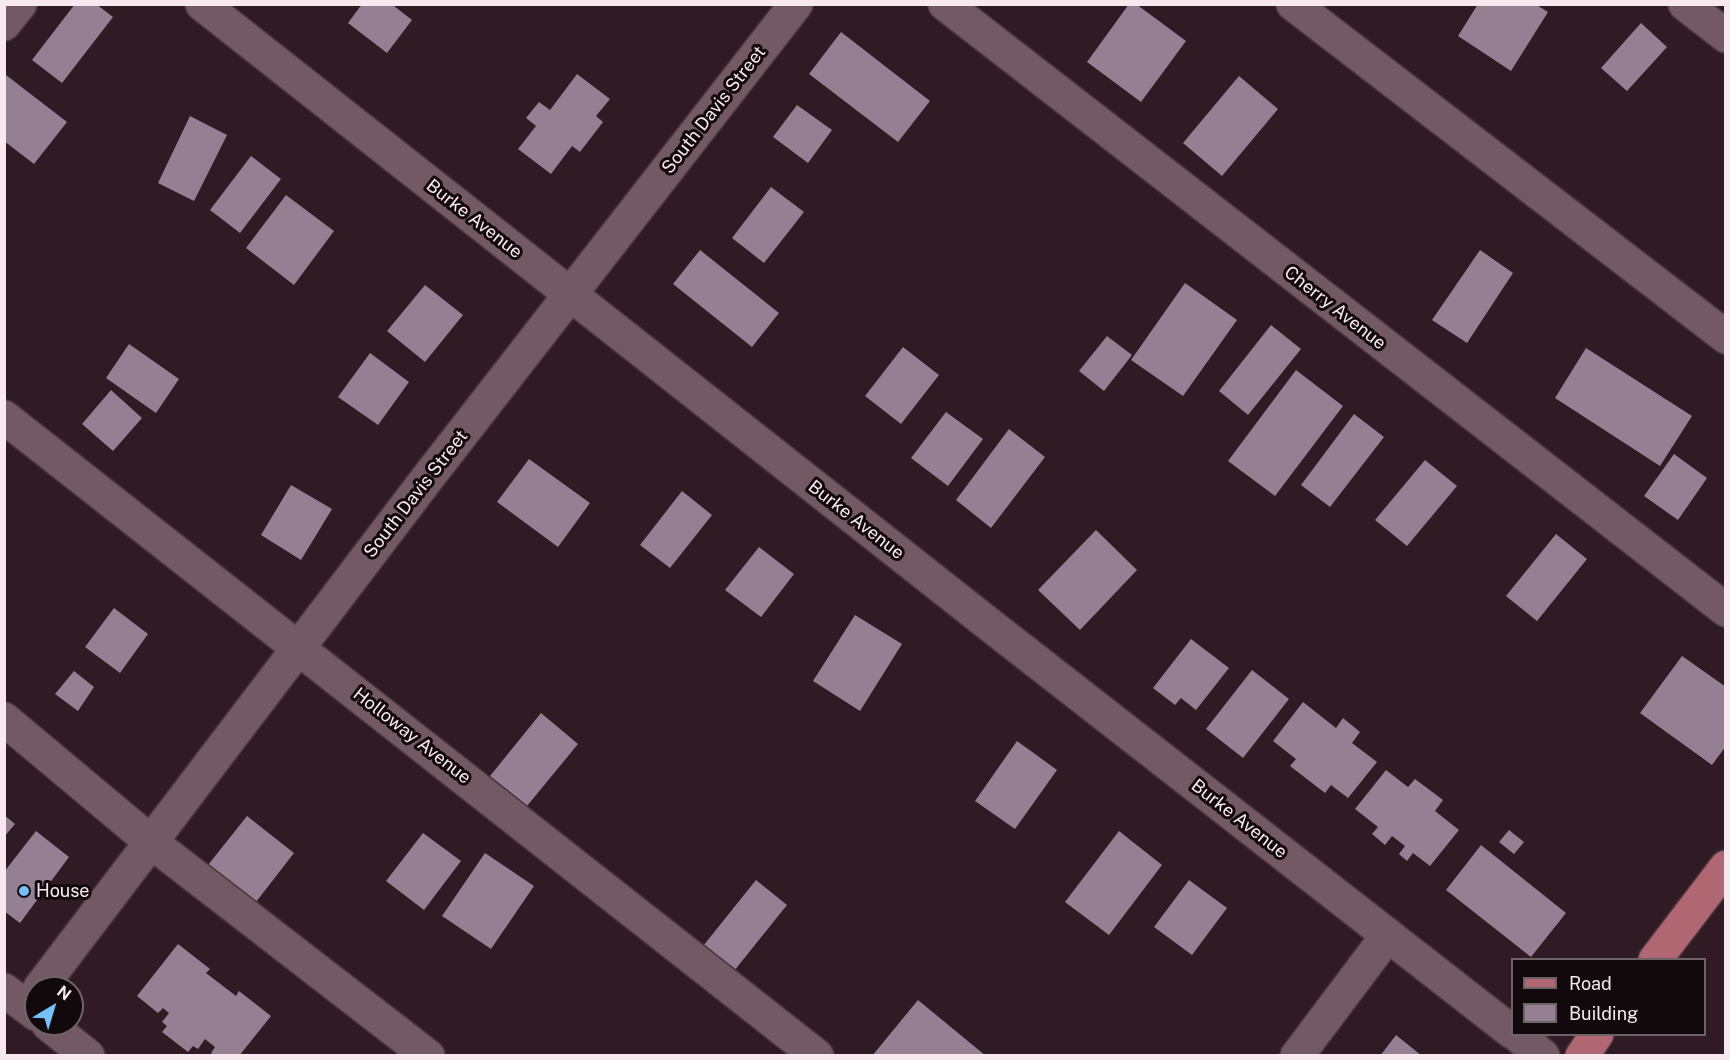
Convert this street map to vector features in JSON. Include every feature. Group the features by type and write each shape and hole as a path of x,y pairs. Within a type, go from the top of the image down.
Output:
{"main road":[{"path":"1657,958 1725,867"},
{"path":"1582,1056 1596,1036"}],"street":[{"path":"4,24 20,4"},
{"name":"Burke Avenue","path":"202,4 1511,1031"},
{"name":"South Davis Street","path":"51,976 299,646 796,4"},
{"name":"Cherry Avenue","path":"945,4 1725,610"},
{"path":"1293,4 1725,337"},
{"path":"1685,4 1725,36"},
{"name":"Holloway Avenue","path":"4,417 299,646 817,1056"},
{"path":"4,719 151,842 428,1056"},
{"path":"1298,1056 1388,935"},
{"path":"67,1036 88,1056"},
{"path":"1517,1036 1543,1056"}],"building":[{"path":"75,4 96,4 113,17 62,83 32,60"},
{"path":"362,4 395,4 394,6 412,20 387,53 348,23"},
{"path":"1129,4 1136,4 1186,41 1141,102 1087,62"},
{"path":"1478,4 1535,4 1548,12 1511,71 1458,36"},
{"path":"1641,23 1667,47 1627,91 1601,68"},
{"path":"841,32 930,101 898,142 809,74"},
{"path":"577,74 610,99 596,116 603,122 580,152 572,146 551,174 518,149 536,126 526,118 539,102 550,110"},
{"path":"6,75 67,122 34,164 4,141"},
{"path":"1239,76 1278,109 1222,176 1183,143"},
{"path":"797,105 832,130 808,163 773,137"},
{"path":"190,116 227,135 194,201 158,183"},
{"path":"251,156 281,179 240,233 210,210"},
{"path":"771,187 804,212 764,263 732,238"},
{"path":"286,195 334,231 294,285 246,248"},
{"path":"700,250 779,313 752,347 673,284"},
{"path":"1480,250 1513,273 1467,343 1432,320"},
{"path":"1185,283 1237,320 1183,396 1131,360"},
{"path":"425,285 463,315 425,362 387,331"},
{"path":"1271,325 1301,349 1248,415 1219,391"},
{"path":"1107,336 1132,355 1104,391 1079,371"},
{"path":"129,344 179,379 156,413 106,378"},
{"path":"903,347 939,375 901,424 865,396"},
{"path":"1586,348 1692,416 1660,466 1555,398"},
{"path":"370,353 409,382 378,425 338,397"},
{"path":"1296,370 1343,406 1275,496 1228,461"},
{"path":"111,390 142,418 113,451 82,424"},
{"path":"946,412 983,439 948,486 911,458"},
{"path":"1354,414 1384,437 1330,507 1301,485"},
{"path":"1009,429 1045,457 991,528 956,500"},
{"path":"1674,454 1707,478 1678,520 1644,496"},
{"path":"529,459 590,503 558,547 497,502"},
{"path":"1425,460 1457,486 1407,546 1375,520"},
{"path":"291,485 332,509 301,560 261,535"},
{"path":"682,491 712,515 670,568 640,545"},
{"path":"1096,530 1137,570 1080,630 1038,590"},
{"path":"1556,534 1587,559 1537,621 1506,596"},
{"path":"759,547 794,574 761,617 725,590"},
{"path":"114,608 148,634 120,673 85,647"},
{"path":"855,615 902,644 860,711 813,681"},
{"path":"1191,639 1229,668 1196,710 1181,698 1175,705 1153,688"},
{"path":"1682,656 1726,687 1726,746 1712,765 1640,713"},
{"path":"1252,670 1289,699 1243,758 1206,729"},
{"path":"74,671 94,687 78,711 55,694"},
{"path":"1303,702 1336,728 1343,718 1360,732 1352,743 1377,762 1348,798 1331,785 1325,793 1290,766 1296,759 1273,741"},
{"path":"541,713 578,744 527,806 490,776"},
{"path":"1017,741 1057,770 1015,829 975,801"},
{"path":"1386,770 1408,787 1415,779 1443,800 1435,811 1459,830 1430,866 1413,853 1407,861 1399,854 1405,846 1392,836 1385,845 1372,834 1378,827 1355,809"},
{"path":"4,815 15,824 4,837"},
{"path":"247,816 294,853 256,902 208,865"},
{"path":"1509,830 1524,842 1514,854 1499,842"},
{"name":"House","path":"36,831 69,857 20,923 4,911 4,872"},
{"path":"1119,831 1162,865 1109,935 1065,902"},
{"path":"423,833 461,861 424,910 386,881"},
{"path":"1481,845 1566,913 1531,957 1446,890"},
{"path":"485,853 534,886 491,949 442,916"},
{"path":"756,880 787,905 730,976 699,951"},
{"path":"1189,880 1227,908 1192,955 1154,927"},
{"path":"178,944 210,969 206,973 236,996 239,991 271,1016 239,1056 214,1056 211,1053 215,1047 205,1039 198,1049 193,1046 188,1052 162,1032 167,1026 162,1022 169,1013 163,1008 158,1013 137,996"},
{"path":"918,1000 986,1056 872,1056"},
{"path":"1396,1035 1422,1056 1380,1056"}],"place":[{"name":"House","path":"24,891"}]}
